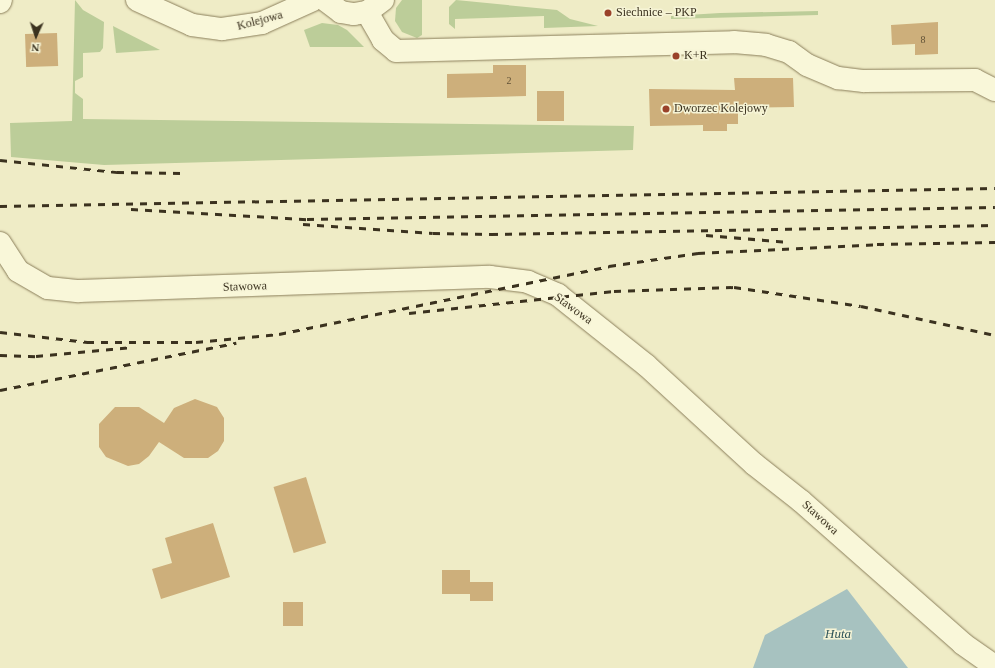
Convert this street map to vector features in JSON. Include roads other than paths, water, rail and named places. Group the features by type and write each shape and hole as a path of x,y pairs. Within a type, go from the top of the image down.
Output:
{"street":[{"name":"Kolejowa","path":"137,0 192,25 222,29 262,23 313,0"},
{"path":"325,0 341,12 375,6 383,40 396,51 734,42 766,45 789,52 807,65 838,78 864,81 975,80 995,90"},
{"name":"Stawowa","path":"0,243 18,271 48,288 79,291 490,277 528,282 558,295 646,365 754,464 801,501 963,644 995,666"}],"water":[{"name":"Huta","path":"847,589 908,668 753,668 765,635"}],"railway":[{"path":"0,160 117,172 182,173"},
{"path":"0,206 995,188"},
{"path":"131,209 307,219 995,207"},
{"path":"303,224 433,233 491,234 995,225"},
{"path":"706,235 789,242"},
{"path":"877,244 995,242"},
{"path":"0,332 87,342 196,342 279,334 609,266 698,253 883,244"},
{"path":"409,313 614,291 734,287 861,306 995,335"},
{"path":"0,390 236,343"},
{"path":"0,355 36,356 133,347"}],"place":[{"name":"Siechnice – PKP","path":"608,13"},
{"name":"K+R","path":"676,56"},
{"name":"Dworzec Kolejowy","path":"666,109"}]}
